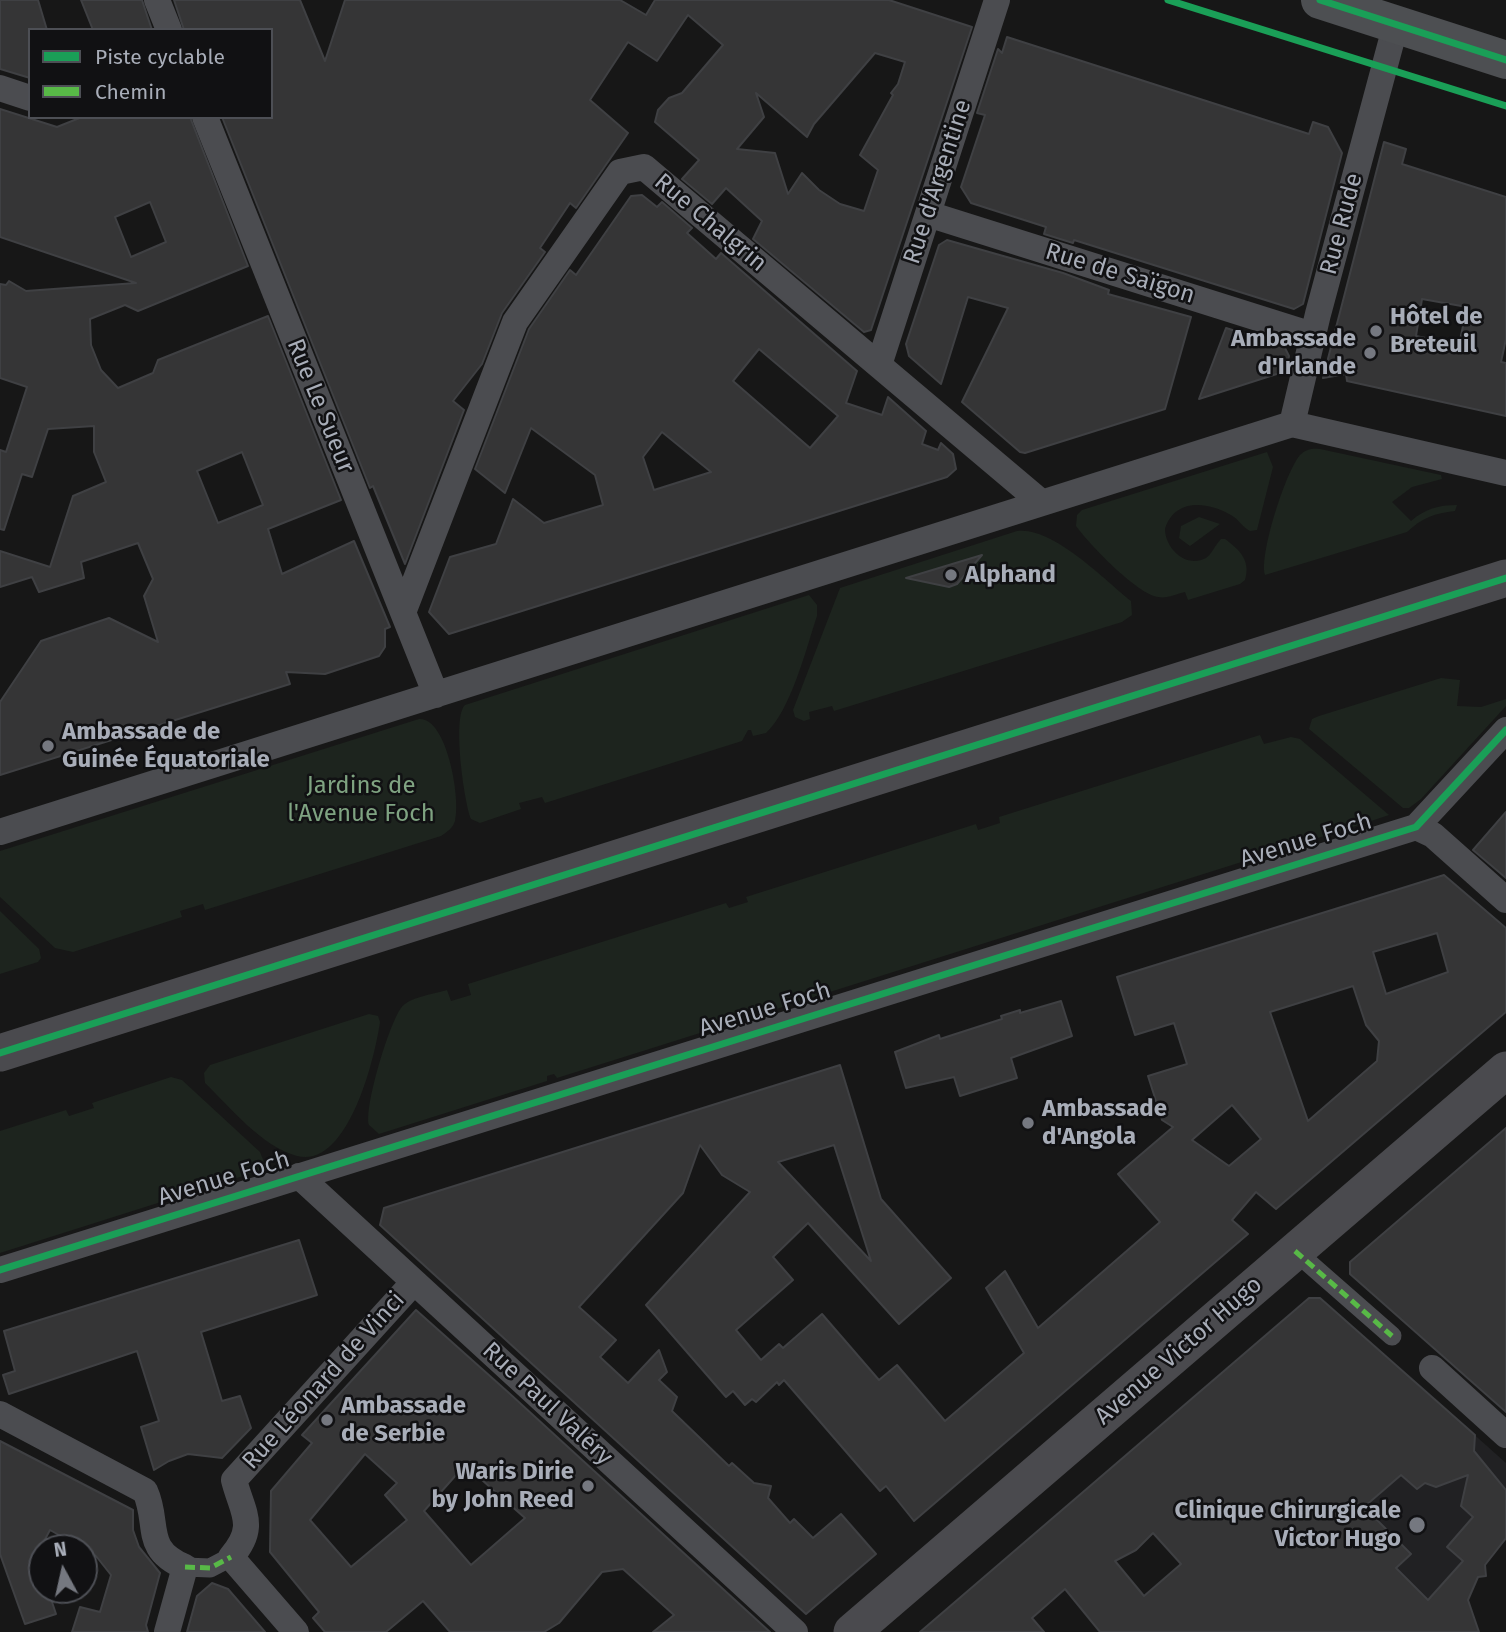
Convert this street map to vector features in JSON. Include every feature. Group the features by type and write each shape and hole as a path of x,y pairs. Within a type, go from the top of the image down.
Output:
{"main road":[{"path":"1320,0 1506,60"},
{"path":"0,1053 1506,578"},
{"name":"Avenue Victor Hugo","path":"852,1632 1506,1070"}],"street":[{"path":"157,0 168,28"},
{"name":"Rue d'Argentine","path":"879,365 997,0"},
{"name":"Rue Rude","path":"1292,424 1312,335 1396,24"},
{"path":"0,89 28,97"},
{"name":"Rue Le Sueur","path":"206,119 436,695"},
{"name":"Rue Chalgrin","path":"404,610 515,322 620,172 644,167 1042,503"},
{"name":"Rue de Saïgon","path":"928,214 1312,335"},
{"path":"0,832 1292,424 1506,473"},
{"name":"Avenue Foch","path":"0,1270 1416,827 1506,730"},
{"path":"1416,827 1433,835 1506,900"},
{"name":"Rue Paul Valéry","path":"299,1176 796,1632"},
{"path":"1295,1251 1392,1336"},
{"name":"Rue Léonard de Vinci","path":"231,1557 240,1547 247,1523 234,1480 414,1282"},
{"path":"1432,1368 1506,1435"},
{"path":"0,1414 145,1491 153,1507 151,1530 156,1544 165,1556 185,1567 210,1568 231,1557 296,1632"},
{"path":"167,1632 185,1567"}],"shaded area":[{"name":"Clinique Chirurgicale Victor Hugo","path":"1459,1421 1506,1463 1506,1512 1401,1632 1287,1572"}],"green space":[{"path":"1309,449 1320,449 1441,475 1442,479 1412,487 1392,502 1411,521 1421,513 1438,507 1457,505 1455,511 1429,517 1407,532 1265,575 1264,564 1270,532 1294,464 1302,453"},
{"path":"1267,452 1273,467 1257,530 1250,531 1229,514 1201,505 1192,505 1176,512 1165,529 1173,549 1184,559 1191,561 1206,558 1221,539 1225,539 1240,552 1247,567 1245,580 1240,584 1188,600 1185,592 1165,597 1149,594 1114,567 1076,526 1077,515 1082,510"},
{"path":"1199,517 1220,524 1190,546 1179,538 1181,526"},
{"path":"1017,531 1046,537 1077,556 1131,601 1132,615 1122,622 834,711 832,706 809,712 810,719 804,721 795,717 793,710 840,588"},
{"name":"Jardins de l'Avenue Foch","path":"809,595 817,605 817,616 803,661 783,710 766,733 753,736 751,730 748,730 742,741 545,803 542,797 519,803 521,809 480,823 471,819 465,795 459,742 459,725 465,705"},
{"path":"1441,678 1460,680 1457,706 1481,707 1506,699 1506,706 1421,799 1409,808 1403,808 1309,729 1312,719 1319,716"},
{"name":"Jardins de l'Avenue Foch","path":"419,719 429,722 437,731 450,761 454,779 455,821 441,836 205,910 203,904 180,911 182,917 73,952 55,948 0,897 0,851"},
{"path":"1260,735 1264,744 1291,737 1300,739 1389,815 1368,822 1367,819 1362,821 1362,824 557,1078 554,1074 547,1076 547,1081 379,1134 369,1125 370,1101 384,1047 401,1008 410,1001 447,990 451,1001 471,995 468,984 726,903 729,908 748,902 746,897 976,824 978,830 1000,823 999,817"},
{"path":"0,911 39,949 41,958 38,962 0,974"},
{"path":"369,1014 378,1016 380,1022 365,1084 344,1129 331,1146 315,1155 297,1156 271,1144 247,1125 205,1083 204,1073 210,1065"},
{"path":"171,1077 182,1080 260,1152 264,1162 262,1170 0,1253 0,1131 66,1110 69,1116 94,1108 92,1103"}],"building":[{"path":"0,0 38,0 46,28 28,28 28,77 0,69"},
{"path":"81,0 142,0 151,28 92,28"},
{"path":"174,0 300,0 325,61 345,0 620,0 646,15 655,0 889,0 972,27 871,330 864,332 753,239 762,221 726,188 712,204 682,179 699,160 655,122 658,110 669,98 682,93 723,45 688,15 657,61 628,42 590,100 628,133 576,208 570,203 540,248 545,252 502,313 482,364 453,401 464,410 405,564 373,486 370,488 223,119 273,119 273,28 183,28","holes":["875,53 905,62 898,84 860,155 878,170 864,211 840,204 819,190 802,173 788,194 775,153 737,149 764,117 756,93 807,137 814,124"]},
{"path":"1007,37 1309,134 1313,122 1328,127 1342,153 1303,304 1294,309 1074,240 1073,243 1044,234 1046,227 971,203 961,187 985,115 977,113 998,49 1002,53"},
{"path":"0,109 57,127 77,119 191,119 248,266 138,311 125,305 90,319 91,345 101,370 118,388 153,373 158,360 268,316 341,500 268,529 282,574 354,541 390,627 385,629 385,647 379,656 325,674 286,672 290,684 0,775 0,702 41,641 109,618 158,642 144,596 153,579 138,543 81,562 84,578 39,592 32,577 0,587 0,551 50,567 73,496 106,482 94,452 94,426 48,429 32,477 22,474 4,530 0,529 0,450 6,452 27,387 0,378 0,284 6,285 9,281 26,291 136,283 0,237","holes":["150,202 166,242 131,257 115,217","242,452 263,505 218,523 197,471"]},
{"path":"1384,142 1406,149 1402,164 1506,197 1506,339 1501,362 1506,363 1506,416 1347,381 1346,374 1323,378","holes":["1422,299 1467,307 1459,345 1416,336"]},
{"path":"642,195 657,207 662,202 692,228 687,233 716,259 721,253 857,371 846,403 882,415 888,397 926,431 922,444 938,450 941,443 953,454 956,469 947,477 449,634 429,612 450,557 496,544 513,499 544,523 603,505 595,475 531,428 505,493 475,469 529,329 570,270 576,275 631,196","holes":["759,349 838,416 810,448 733,381","662,432 711,472 654,490 643,457"]},
{"path":"947,240 1063,273 1109,290 1108,294 1191,317 1165,409 1025,453 1020,452 962,402 1008,308 968,297 941,384 909,356 906,344 939,245"},
{"path":"1226,328 1284,346 1289,356 1286,371 1199,399"},
{"name":"Alphand","path":"982,555 957,584 949,587 906,578"},
{"path":"1506,812 1506,878 1473,850"},
{"path":"1444,875 1506,928 1506,1012 1276,1209 1256,1192 1232,1220 1248,1234 914,1521 886,1486 880,1491 784,1380 779,1385 777,1382 756,1402 752,1399 745,1405 733,1391 726,1397 646,1305 750,1192 722,1175 700,1145 683,1193 579,1307 616,1340 600,1357 628,1383 659,1350 667,1372 659,1380 677,1397 672,1411 729,1466 732,1463 754,1483 771,1486 768,1498 790,1523 794,1519 813,1538 841,1514 876,1554 806,1614 380,1225 384,1208 840,1065 881,1199 951,1278 899,1324 808,1223 773,1257 793,1280 736,1330 761,1360 779,1344 783,1348 822,1314 879,1380 897,1365 945,1421 1024,1353 986,1288 1005,1271 1038,1328 1160,1222 1118,1174 1173,1127 1162,1120 1148,1076 1187,1064 1174,1023 1135,1035 1117,977","holes":["1437,933 1448,972 1386,994 1373,952","1353,986 1366,1025 1379,1041 1377,1061 1308,1121 1270,1012","1232,1105 1261,1139 1229,1166 1192,1140","834,1145 871,1261 778,1162"]},
{"path":"1061,1001 1072,1036 1011,1058 1017,1078 960,1096 954,1077 906,1088 895,1052 939,1035 940,1039 1002,1019 1001,1016 1020,1010 1020,1013"},
{"path":"1506,1128 1506,1412 1350,1274 1350,1262"},
{"path":"299,1240 317,1295 201,1332 222,1401 240,1396 251,1428 222,1458 188,1454 154,1470 141,1427 159,1421 137,1351 9,1394 3,1375 15,1371 4,1331"},
{"path":"1309,1298 1320,1298 1475,1435 1474,1451 1506,1490 1506,1538 1485,1565 1486,1576 1478,1577 1468,1600 1479,1632 1100,1632 1065,1589 1032,1618 1044,1632 920,1632","holes":["1401,1475 1417,1489 1425,1483 1436,1487 1468,1475 1461,1506 1473,1517 1447,1547 1463,1561 1428,1600 1396,1568 1411,1554 1364,1507","1153,1533 1181,1564 1144,1596 1115,1561 1136,1550"]},
{"path":"416,1310 770,1632 653,1632 674,1615 623,1569 602,1572 559,1623 544,1632 450,1632 423,1601 386,1632 325,1632 313,1618 319,1612 270,1552 271,1491 312,1443 302,1435","holes":["365,1454 397,1483 385,1495 407,1520 351,1567 310,1520","465,1465 525,1518 471,1565 424,1511"]},
{"path":"0,1441 133,1510 133,1530 139,1547 160,1573 146,1625 148,1632 72,1632 80,1607 100,1612 111,1575 98,1559 98,1534 57,1534 50,1530 48,1534 28,1534 28,1604 53,1604 56,1614 25,1624 0,1554"},
{"path":"212,1583 228,1589 265,1632 187,1632 197,1596"}],"marked path":[{"path":"1295,1251 1392,1336"},
{"path":"185,1567 210,1568 231,1557"}],"cycle path":[{"path":"1168,0 1506,106"},
{"path":"1320,0 1506,60"},
{"path":"0,1053 1506,578"},
{"path":"0,1270 1416,827 1506,730"}],"place":[{"name":"Hôtel de Breteuil","path":"1376,331"},
{"name":"Ambassade d'Irlande","path":"1370,353"},
{"name":"Alphand","path":"951,575"},
{"name":"Ambassade de Guinée Équatoriale","path":"48,746"},
{"name":"Ambassade d'Angola","path":"1028,1123"},
{"name":"Ambassade de Serbie","path":"327,1420"},
{"name":"Waris Dirie by John Reed","path":"588,1486"},
{"name":"Clinique Chirurgicale Victor Hugo","path":"1417,1525"}]}
